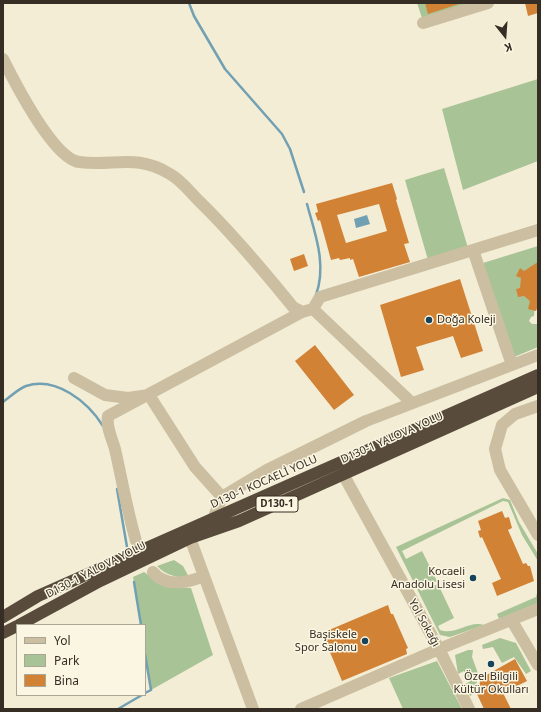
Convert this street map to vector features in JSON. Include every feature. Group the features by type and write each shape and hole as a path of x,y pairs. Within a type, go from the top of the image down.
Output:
{"highway":[{"name":"D130-1 KOCAELİ YOLU","path":"3,617 38,596 538,375"},
{"name":"D130-1 YALOVA YOLU","path":"20,624 100,581 190,538 239,521 538,387"},
{"name":"D130-1 YALOVA YOLU","path":"3,634 16,626"}],"street":[{"path":"423,23 488,3"},
{"path":"3,59 50,140 64,154 78,162 125,161 154,165 172,175 240,242 293,307 307,310 412,403"},
{"path":"136,541 124,501 115,449 107,424 108,416 307,310 320,297 538,230"},
{"path":"473,250 512,365"},
{"path":"213,519 222,496 267,470 353,427 538,355"},
{"path":"74,378 105,395 128,398 149,395"},
{"path":"149,395 195,467 222,496"},
{"path":"538,406 515,414 502,425 495,449 500,470 538,535"},
{"name":"Yol Sokağı","path":"343,474 439,649 469,709"},
{"path":"190,538 253,709"},
{"path":"153,572 164,580 172,583 190,582 204,576"},
{"path":"301,709 439,649 538,610"},
{"path":"512,621 538,666"}],"green space":[{"path":"417,3 471,3 422,18"},
{"path":"538,79 538,161 463,190 442,109"},
{"path":"444,168 468,248 428,260 405,180"},
{"path":"538,246 538,299 535,305 534,316 531,317 529,321 532,324 538,324 538,347 514,357 483,263"},
{"path":"503,498 510,500 519,522 538,554 538,561 522,535 508,502 503,501 402,551 406,559 422,551 437,581 421,589 414,575 421,591 438,584 454,618 438,626 440,630 451,631 478,624 484,625 450,637 440,635 396,547"},
{"path":"174,560 183,566 190,579 168,574 157,566"},
{"path":"144,572 166,584 191,588 213,655 151,690 146,660 146,624 141,624 133,577"},
{"path":"538,590 538,603 499,619 497,614 536,597"},
{"path":"500,638 516,643 531,671 526,674 514,657 502,663 493,647 483,649 482,645"},
{"path":"468,650 473,650 472,657 479,676 473,694 470,696 464,685 470,681 464,671 458,674 455,655"},
{"path":"437,661 462,709 403,709 389,678"}],"water":[{"path":"367,215 370,224 356,228 354,219"}],"building":[{"path":"425,3 462,3 428,14"},
{"path":"525,3 538,3 538,13 528,16"},
{"path":"392,183 409,243 404,244 410,262 359,277 353,259 350,260 350,258 340,260 339,258 331,260 320,220 318,221 315,213 318,212 316,204","holes":["379,204 387,231 346,243 337,215"]},
{"path":"304,254 308,266 294,271 290,259"},
{"path":"538,262 538,306 536,311 528,309 530,301 524,296 518,297 516,289 520,288 521,278 516,276 520,268 524,271"},
{"name":"Doğa Koleji","path":"460,279 483,351 461,358 453,336 416,347 424,370 401,377 380,305"},
{"path":"315,345 354,395 334,410 295,361"},
{"name":"Kocaeli Anadolu Lisesi","path":"502,511 505,518 509,517 512,528 508,530 523,564 526,563 530,566 534,581 497,596 492,583 501,579 482,537 480,538 478,531 481,530 478,521"},
{"name":"Başiskele Spor Salonu","path":"388,605 408,648 406,649 407,654 342,681 322,633"},
{"name":"Özel Bilgili Kültür Okulları","path":"515,659 527,681 503,693 511,709 484,709 477,694 481,678"}],"waterway":[{"path":"189,3 194,16 225,69 282,134 290,149 304,192"},
{"path":"307,204 319,249 320,272 316,295"},
{"path":"3,402 23,387 37,384 49,385 60,388 80,400 97,417 103,426"},
{"path":"117,489 127,547"},
{"path":"134,582 141,624"},
{"path":"146,660 151,690 146,692"},
{"path":"118,709 140,696"}],"place":[{"name":"Doğa Koleji","path":"429,320"},
{"name":"Kocaeli Anadolu Lisesi","path":"473,578"},
{"name":"Başiskele Spor Salonu","path":"365,641"},
{"name":"Özel Bilgili Kültür Okulları","path":"491,664"}]}
